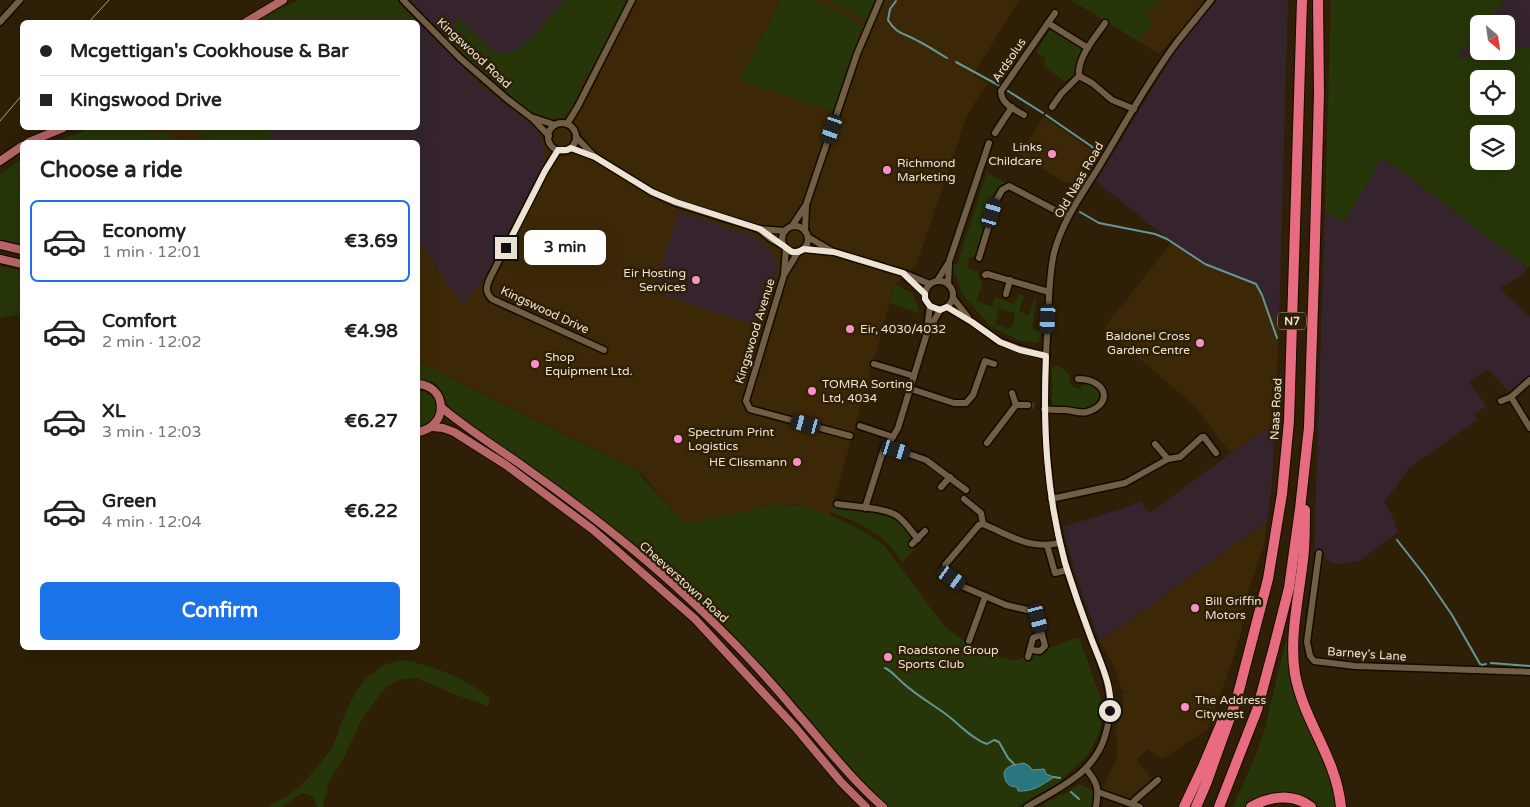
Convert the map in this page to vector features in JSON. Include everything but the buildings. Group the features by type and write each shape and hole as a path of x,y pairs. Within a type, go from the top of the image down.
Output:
{"highway":[{"name":"Naas Road","path":"1196,807 1237,698 1268,579 1279,519 1289,421 1302,0"},
{"name":"N7","path":"1318,3 1319,94 1309,427 1304,557 1294,631 1294,657 1295,674 1302,701 1335,774 1341,807"},
{"name":"N7","path":"1219,807 1257,710 1289,588 1309,427"},
{"name":"N7","path":"1184,807 1219,729 1253,638"},
{"path":"1251,807 1266,799 1280,798 1300,800 1311,807"}],"main road":[{"path":"249,20 283,0"},
{"path":"34,140 58,130"},
{"path":"0,161 20,147"},
{"path":"0,245 20,250"},
{"path":"0,259 20,264"},
{"name":"Cheeverstown Road","path":"420,385 429,387 435,392 441,407 470,431 527,468 583,511 650,565 705,614 790,705 867,793 883,807"},
{"path":"420,431 432,427 440,415 441,407"},
{"name":"Cheeverstown Road","path":"432,427 443,428 466,438 592,528 695,619 795,727 841,782 866,807"}],"street":[{"path":"0,22 20,0"},
{"name":"Kingswood Road","path":"403,0 480,76 532,118 549,136"},
{"path":"567,124 632,0"},
{"path":"784,247 782,237 806,205 857,54 880,0"},
{"name":"Old Naas Road","path":"1030,806 1065,786 1086,769 1105,738 1111,705 1104,670 1087,627 1060,543 1046,454 1042,407 1049,292 1054,253 1068,217 1134,109 1176,43 1212,0"},
{"name":"Ardsolus","path":"1012,108 1001,97 1002,91 1055,13"},
{"path":"1079,76 1078,68 1088,48 1105,23"},
{"path":"1048,24 1088,48"},
{"path":"1079,76 1092,83 1112,100 1134,109"},
{"path":"1052,107 1061,94 1079,76"},
{"path":"995,133 1012,108 1024,115"},
{"name":"Kingswood Road","path":"532,118 554,125"},
{"path":"595,157 576,138 574,129 567,124 559,123 554,125 549,132 551,144 558,150 571,148 595,157 652,192 676,202 760,229 785,231"},
{"path":"571,148 576,138"},
{"path":"972,322 953,298 952,290 948,284 949,262 989,143"},
{"name":"Kingswood Drive","path":"558,150 545,171 490,278 486,291 492,299 604,350"},
{"path":"979,258 997,199 1002,190 1010,186 1068,217"},
{"path":"801,251 808,244 806,205"},
{"path":"792,226 797,226 834,252"},
{"path":"760,229 792,252 834,252 934,282 948,284"},
{"name":"Kingswood Avenue","path":"784,247 784,275 746,401 750,409 850,436"},
{"name":"Kingswood Avenue","path":"784,275 801,251"},
{"path":"940,310 930,306 925,299 925,290 934,282 949,262"},
{"path":"903,273 925,294"},
{"path":"985,275 1010,280 1049,292"},
{"path":"1006,294 1010,280"},
{"path":"927,332 940,310 947,307 953,298"},
{"path":"865,508 880,459 898,428 911,389 927,332 930,306"},
{"path":"947,307 1000,342 1020,350 1046,356"},
{"path":"911,389 954,403 966,403 972,395 985,361 994,364"},
{"path":"874,364 914,376"},
{"path":"1042,407 1083,413 1096,408 1103,400 1104,395 1100,386 1089,379 1078,379"},
{"path":"1501,401 1511,397 1530,380"},
{"path":"1012,393 1016,405"},
{"path":"1511,397 1530,428"},
{"path":"1016,405 1028,406"},
{"path":"988,443 1016,405"},
{"path":"860,426 893,437"},
{"path":"1052,499 1125,483 1168,459 1180,457 1202,437 1204,437 1216,453"},
{"path":"1155,444 1168,459"},
{"path":"886,446 926,460 966,490"},
{"path":"941,487 950,477"},
{"path":"964,499 981,513 982,524"},
{"path":"837,504 895,514 918,539"},
{"path":"982,524 1017,541 1040,546 1060,543"},
{"path":"982,524 946,562 945,568 948,576 964,587 985,597 1006,605 1036,612 1042,634 1045,646 1037,652 1029,653 1033,638 1042,634"},
{"path":"912,544 925,531"},
{"path":"1047,545 1055,574 1063,571"},
{"name":"Barney's Lane","path":"1319,553 1307,642 1310,656 1314,661 1355,666 1530,672"},
{"path":"969,641 985,597"},
{"path":"1086,769 1096,782 1098,792 1096,807"},
{"path":"1132,804 1158,780"},
{"path":"1098,792 1140,807"}],"shaded area":[{"path":"313,0 1019,0 973,75 988,84 966,118 916,266 895,284 830,515 793,504 779,504 685,525 641,473 420,363 420,140 418,140 418,130 420,130 420,20 272,20"},
{"path":"407,0 565,0 522,47 511,53 501,54 490,48 458,17 456,29 450,40"},
{"path":"1071,0 1208,0 1159,54"},
{"path":"1217,0 1288,0 1279,323 1276,323 1257,286 1213,269 1172,242 1096,181 1180,43"},
{"path":"1504,0 1530,0 1530,47 1515,50 1515,15 1492,15"},
{"path":"420,24 485,90 488,90 533,126 541,138 544,150 544,164 486,275 463,305 420,243 420,140 265,140 257,130 420,130"},
{"path":"1470,42 1470,56 1456,58"},
{"path":"1044,117 1100,156 1080,185 1062,181 1019,154"},
{"path":"147,130 195,130 208,140 178,140 164,132 152,134"},
{"path":"1381,158 1403,172 1528,268 1521,276 1499,288 1530,317 1530,377 1509,392 1488,369 1469,382 1487,406 1474,414 1477,420 1409,468 1384,501 1392,515 1398,532 1359,561 1334,564 1324,558 1325,553 1314,552 1325,211 1344,223"},
{"path":"678,212 753,236 767,247 774,257 777,271 757,326 654,292"},
{"name":"Baldonel Cross Garden Centre","path":"1172,242 1213,269 1257,286 1276,323 1279,323 1275,423 1230,453 1196,407 1104,328"},
{"path":"1275,423 1272,482 1267,521 1119,628 1099,640 1075,573 1063,527 1124,508 1140,501 1150,513"},
{"path":"1267,521 1264,544 1241,614 1242,628 1233,660 1207,730 1162,759 1148,749 1136,760 1152,779 1131,799 1102,790 1117,757 1117,737 1115,733 1120,710 1123,709 1123,693 1128,692 1122,691 1116,670 1099,640 1119,628"}],"green space":[{"path":"299,0 397,0 415,20 257,20"},
{"path":"565,0 629,0 592,71 587,73 582,81 579,87 578,98 574,105 566,113 556,118 538,117 491,81 451,44 450,41 456,29 455,21 458,17 491,49 497,53 510,53 527,42"},
{"path":"781,0 814,0 860,23 862,26 834,111 739,81"},
{"path":"828,0 876,0 866,20"},
{"path":"1071,0 1158,0 1160,3 1146,14 1153,22 1139,41"},
{"path":"1331,0 1504,0 1492,15 1470,15 1470,42 1456,58 1470,56 1470,60 1515,60 1515,49 1530,47 1530,267 1528,268 1382,158 1344,223 1325,211"},
{"path":"1052,30 1081,48 1082,51 1075,66 1074,75 1067,81 1064,81 1044,66 1045,58 1036,52 1048,32"},
{"path":"88,130 147,130 153,134 163,132 178,140 57,140"},
{"path":"195,130 267,130 272,140 208,140"},
{"path":"20,160 20,244 0,239 0,174"},
{"path":"987,172 1006,183 997,189 976,255 969,258 967,268 978,272 978,277 983,283 976,301 999,309 995,324 1008,329 1013,326 1015,313 992,306 995,297 1014,304 1019,294 1024,296 1019,311 1029,316 1034,300 1036,301 1032,330 1041,331 1042,333 1037,343 1021,341 990,326 962,294 956,274 952,272 953,263 957,265"},
{"path":"0,266 20,271 20,314 0,318"},
{"path":"895,284 912,293 921,314 890,303"},
{"name":"Roadstone Group Sports Club","path":"420,363 641,473 640,475 685,524 779,504 806,507 833,516 883,544 944,626 973,647 1002,658 1016,660 1079,637 1103,705 1100,730 1092,748 1084,759 1058,783 1017,807 888,807 872,792 774,678 677,582 648,557 467,424 452,410 440,389 432,382 420,380"},
{"path":"1059,366 1070,375 1069,383 1073,387 1078,389 1087,383 1098,389 1100,395 1098,402 1094,406 1088,409 1080,409 1052,406 1052,367"},
{"path":"420,392 426,393 436,402 436,415 426,424 420,426"},
{"path":"833,504 889,515 897,520 912,536 910,542 916,548 902,562 880,537 862,525 831,512"},
{"path":"1291,619 1289,653 1332,777 1337,807 1319,807 1307,798 1293,793 1278,792 1262,795 1245,807 1233,807 1255,757 1265,728"},
{"path":"399,660 434,668 472,685 490,699 488,706 456,695 417,678 398,680 388,686 363,717 342,761 328,784 327,795 323,800 324,807 317,807 316,801 312,797 302,793 282,807 269,807 295,790 320,764 335,741 354,695 360,686 376,670"},
{"path":"1079,784 1094,791 1092,807 1042,807 1049,801 1061,795 1063,796"}],"water":[{"path":"1024,763 1033,770 1044,769 1046,774 1054,777 1033,789 1018,791 1017,787 1007,783 1004,773 1010,766"}],"waterway":[{"path":"896,1 890,9 888,20 891,25 898,31 947,58"},
{"path":"956,62 1000,86"},
{"path":"1008,91 1043,113"},
{"path":"1046,115 1091,146 1098,153"},
{"path":"1080,212 1099,223 1155,234 1167,239 1205,264 1256,284 1262,295 1277,338"},
{"path":"1397,540 1426,577 1452,615 1480,664 1486,664"},
{"path":"1491,663 1530,666"},
{"path":"885,668 913,692 947,715 976,739 987,744 994,740 999,742 1008,758 1015,765"},
{"path":"1054,777 1060,778"},
{"path":"1071,792 1079,799"}],"tunnel":[{"path":"1028,405 1036,406"}],"tram line":[{"path":"91,20 109,0"},
{"path":"0,121 20,97"}],"place":[{"name":"Links Childcare","path":"1052,154"},
{"name":"Richmond Marketing","path":"887,170"},
{"name":"Eir Hosting Services","path":"696,280"},
{"name":"Eir, 4030/4032","path":"850,329"},
{"name":"Baldonel Cross Garden Centre","path":"1200,343"},
{"name":"Shop Equipment Ltd.","path":"535,364"},
{"name":"TOMRA Sorting Ltd, 4034","path":"812,391"},
{"name":"Spectrum Print Logistics","path":"678,439"},
{"name":"HE Clissmann","path":"797,462"},
{"name":"Bill Griffin Motors","path":"1195,608"},
{"name":"Roadstone Group Sports Club","path":"888,657"},
{"name":"The Address Citywest","path":"1185,707"}],"route":[{"path":"506,248 545,171 558,150 571,148 595,157 652,192 676,202 760,229 792,252 804,249 834,252 903,273 925,294 927,303 933,308 940,310 947,307 1000,342 1020,350 1046,356 1044,432 1054,513 1066,565 1104,670 1109,690 1110,711"}]}
